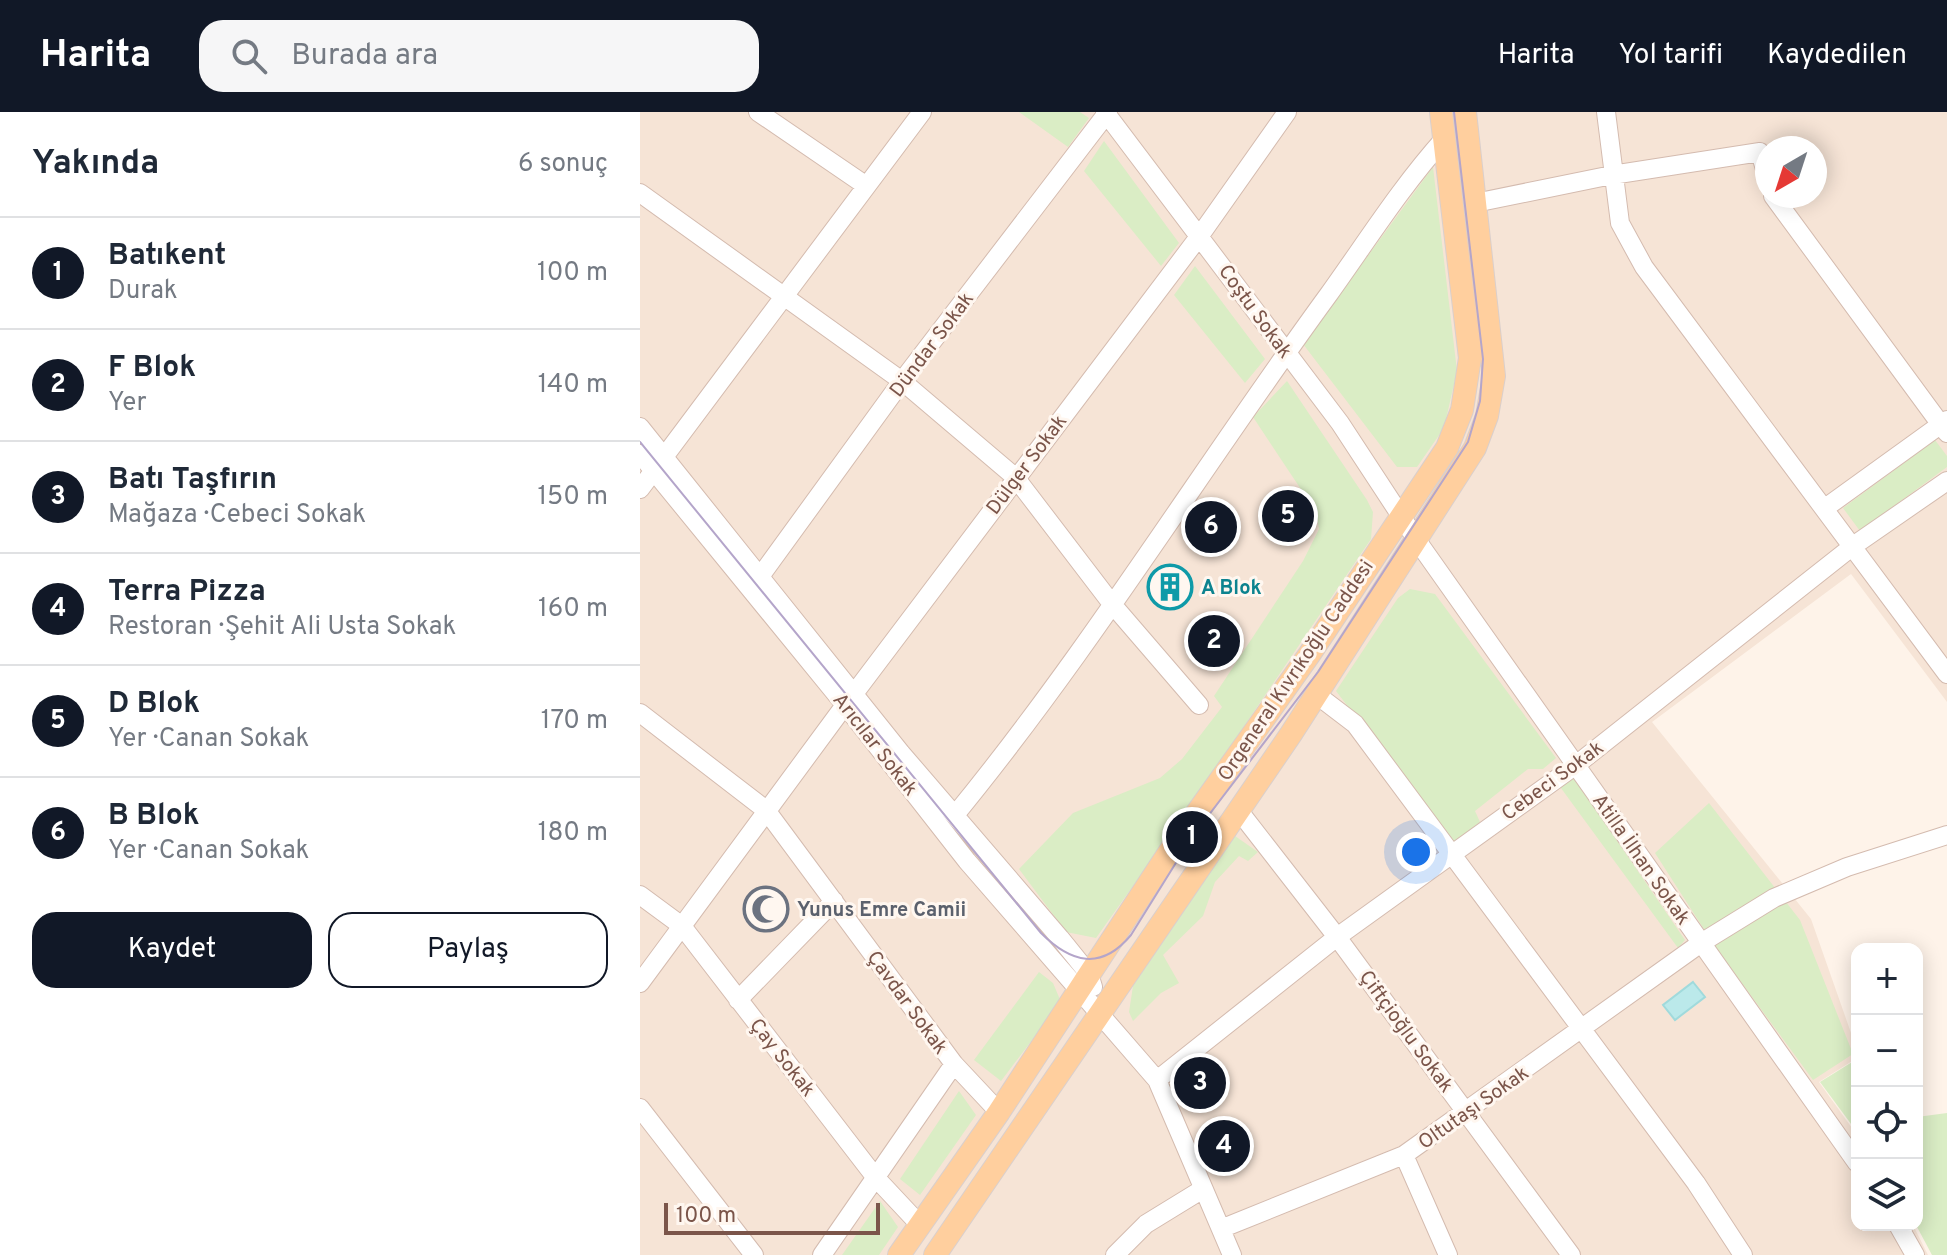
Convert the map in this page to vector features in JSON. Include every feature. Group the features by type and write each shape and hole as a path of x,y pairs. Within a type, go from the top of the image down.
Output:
{"main road":[{"name":"Orgeneral Kıvrıkoğlu Caddesi","path":"899,1255 999,1112 1172,848 1309,655 1447,448 1462,410 1470,358 1441,112"},
{"path":"938,1254 1317,695 1418,542 1475,448 1487,416 1494,376 1465,112"}],"street":[{"path":"758,112 865,185"},
{"path":"640,489 786,298 865,185 922,112"},
{"name":"Coştu Sokak","path":"1107,112 1340,423 1401,515"},
{"name":"Dündar Sokak","path":"759,578 902,381 1107,112"},
{"name":"Dülger Sokak","path":"640,983 1015,477 1201,234 1287,112"},
{"path":"1606,112 1620,223 1644,267 1947,674"},
{"path":"955,815 1020,736 1286,352 1411,176 1444,139"},
{"path":"1475,203 1612,175 1755,153"},
{"path":"640,193 902,381 1015,477 1112,604 1199,705"},
{"path":"1782,208 1945,426 1825,508"},
{"path":"640,427 659,465 759,578 849,700 955,815 1083,982"},
{"path":"640,454 659,465"},
{"name":"Arıcılar Sokak","path":"659,465 849,700 967,861 1083,982 1101,1013 1157,1080 1232,1255"},
{"name":"Cebeci Sokak","path":"1157,1080 1337,937 1576,765 1853,546 1947,481"},
{"name":"Atilla İlhan Sokak","path":"1401,515 1854,1159"},
{"path":"1317,695 1355,724 1696,1183 1743,1255"},
{"path":"640,713 766,810"},
{"name":"Çavdar Sokak","path":"766,810 954,1064 999,1112"},
{"name":"Çiftçioğlu Sokak","path":"1239,811 1337,937 1571,1255"},
{"name":"Oltutaşı Sokak","path":"1223,1228 1404,1155 1467,1113 1701,943 1774,898 1847,867 1947,835"},
{"name":"Çay Sokak","path":"640,895 682,926 876,1178 920,1225"},
{"path":"738,1000 834,901"},
{"path":"822,1255 954,1064"},
{"path":"642,1117 754,1255"},
{"path":"1404,1155 1448,1255"},
{"path":"1115,1255 1146,1224 1203,1189"},
{"path":"1901,1231 1915,1255"}],"shaded area":[{"path":"640,112 1947,112 1947,702 1851,574 1652,722 1811,919 1851,1033 1851,1062 1819,1082 1851,1127 1851,1231 1916,1231 1928,1255 640,1255"}],"green space":[{"path":"1019,112 1080,112 1089,118 1068,147"},
{"path":"1104,141 1179,243 1161,266 1084,171"},
{"path":"1433,167 1457,371 1444,428 1417,467 1397,467 1303,344"},
{"path":"1195,266 1265,359 1245,383 1174,295"},
{"path":"1287,381 1367,500 1373,512 1371,539 1190,806 1096,938 1066,932 1019,869 1073,813 1160,778 1182,759 1222,707 1214,696 1303,561 1319,529 1316,512 1253,417"},
{"path":"1935,440 1947,456 1947,467 1860,531 1843,508"},
{"path":"1410,589 1435,594 1556,758 1543,769 1528,769 1475,811 1480,822 1453,844 1336,691 1398,598"},
{"path":"1573,776 1685,940 1678,948 1558,784"},
{"path":"1709,803 1800,920 1851,1055 1813,1080 1716,948 1655,853"},
{"path":"1235,836 1258,852 1248,861 1239,856 1215,882 1203,916 1163,955 1179,983 1161,993 1133,1021 1129,1012 1133,986"},
{"path":"1039,972 1053,983 1061,1002 1001,1081 974,1060"},
{"path":"1851,1063 1851,1124 1820,1082"},
{"path":"959,1091 976,1115 920,1195 900,1179"},
{"path":"1947,1113 1947,1255 1932,1255 1919,1231 1923,1231 1923,1116"},
{"path":"880,1201 898,1227 879,1255 842,1255"}],"water":[{"path":"1693,982 1705,997 1675,1020 1663,1005"}],"tram line":[{"path":"640,442 1041,933 1075,956 1086,959 1108,954 1131,935 1192,837 1318,672 1468,442 1480,401 1483,359 1454,112"}],"place":[{"name":"D Blok","path":"1288,516"},
{"name":"B Blok","path":"1211,527"},
{"name":"A Blok","path":"1170,587"},
{"name":"F Blok","path":"1214,641"},
{"name":"Batıkent","path":"1192,837"},
{"name":"Yunus Emre Camii","path":"766,909"},
{"name":"Batı Taşfırın","path":"1200,1083"},
{"name":"Terra Pizza","path":"1224,1146"}]}
